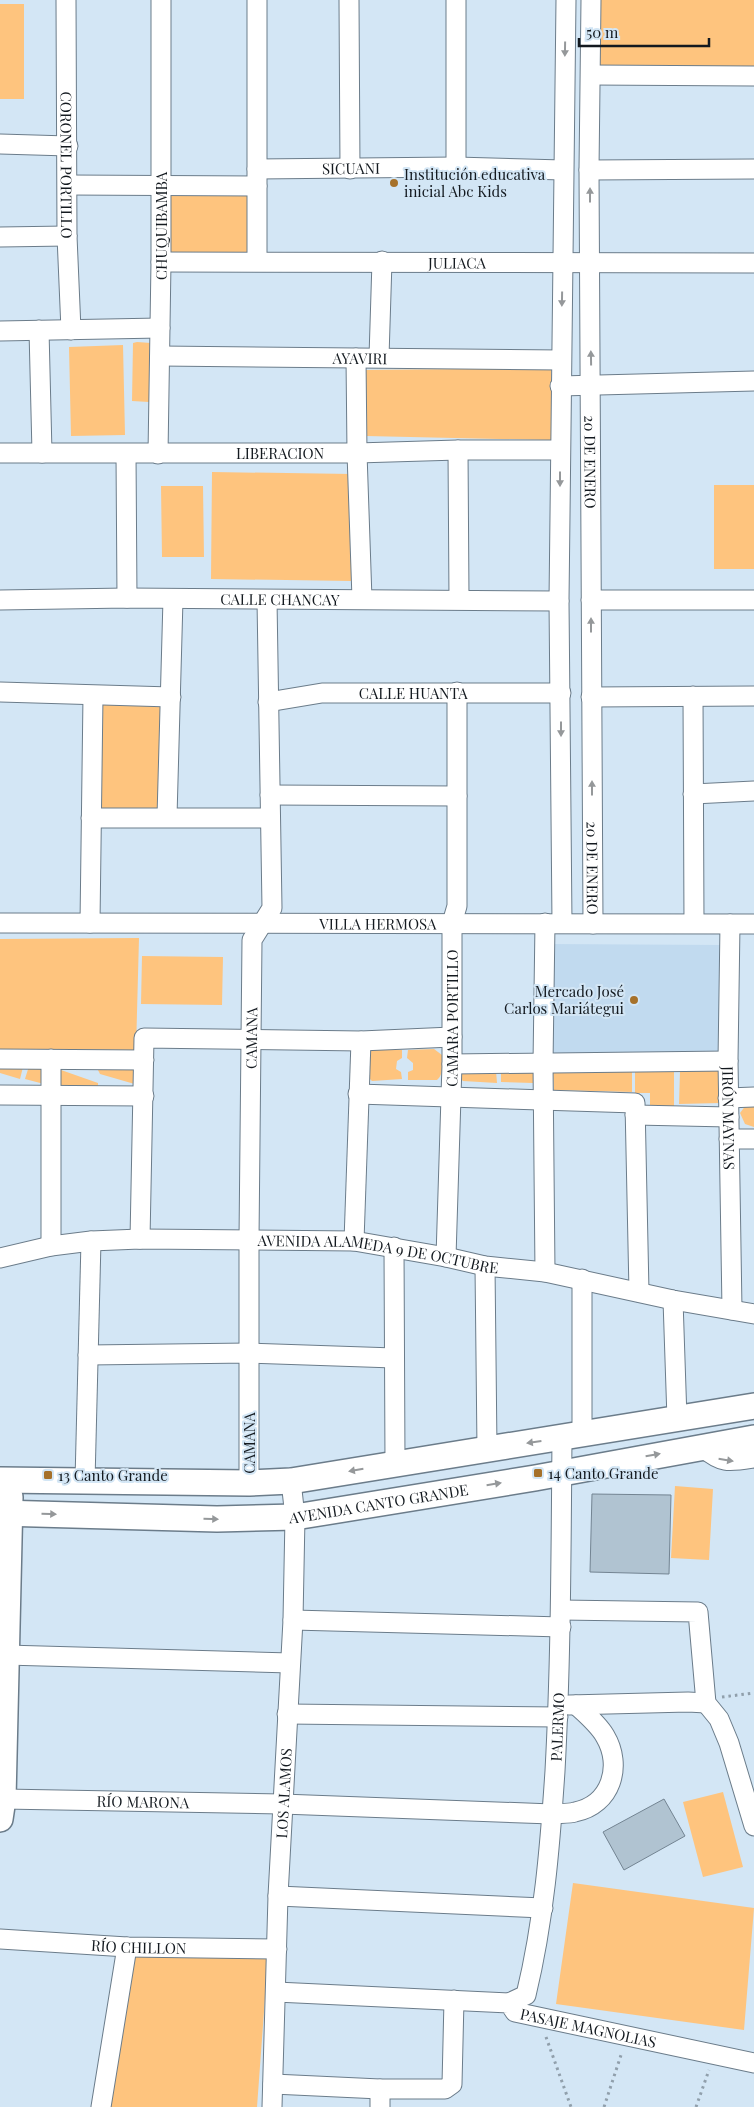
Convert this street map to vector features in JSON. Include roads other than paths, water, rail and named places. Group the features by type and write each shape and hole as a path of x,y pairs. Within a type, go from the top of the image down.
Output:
{"main road":[{"path":"2,1809 6,1655 5,1480 249,1483 291,1481 754,1406"},
{"name":"AVENIDA CANTO GRANDE","path":"5,1513 216,1519 295,1517 754,1438"}],"street":[{"name":"CORONEL PORTILLO","path":"66,0 67,236 71,330"},
{"name":"CHUQUIBAMBA","path":"158,454 161,262 161,0"},
{"path":"257,0 257,261"},
{"path":"349,0 350,169"},
{"path":"456,0 456,167"},
{"name":"20 DE ENERO","path":"545,1272 543,1064 554,923 561,693 559,601 560,386 566,0"},
{"name":"20 DE ENERO","path":"592,0 590,263 593,924"},
{"path":"590,75 754,76"},
{"path":"0,144 68,146"},
{"name":"SICUANI","path":"68,185 161,186 350,169 456,167 563,170"},
{"path":"590,170 754,169"},
{"path":"0,238 67,236"},
{"path":"379,357 382,261"},
{"name":"JULIACA","path":"161,262 754,263"},
{"path":"0,330 160,328"},
{"path":"39,330 42,453"},
{"name":"AYAVIRI","path":"160,356 561,360"},
{"path":"356,358 356,453 362,599"},
{"path":"560,386 754,381"},
{"path":"458,450 459,599"},
{"name":"LIBERACION","path":"0,453 356,453 560,450"},
{"path":"126,454 127,598"},
{"name":"CALLE CHANCAY","path":"0,600 127,598 559,601"},
{"path":"167,816 173,599"},
{"name":"CAMANA","path":"249,1483 252,940 272,908 267,600"},
{"path":"591,600 754,600"},
{"path":"0,692 171,697"},
{"name":"CAMARA PORTILLO","path":"446,1256 452,1064 452,923 457,906 457,692"},
{"name":"CALLE HUANTA","path":"268,702 322,693 561,693"},
{"path":"90,923 93,696"},
{"path":"693,696 694,924"},
{"path":"591,697 754,696"},
{"path":"693,794 754,791"},
{"path":"270,795 457,796"},
{"path":"91,818 167,816 270,818"},
{"name":"VILLA HERMOSA","path":"0,923 754,924"},
{"name":"JIRÓN MAYNAS","path":"730,924 728,1098 732,1310"},
{"path":"140,1239 144,1038 360,1041 452,1037"},
{"path":"354,1241 360,1041"},
{"path":"0,1059 144,1060"},
{"path":"51,1059 51,1246"},
{"path":"452,1064 728,1061"},
{"path":"358,1094 635,1103 639,1292"},
{"path":"0,1095 144,1096"},
{"path":"728,1098 754,1097"},
{"path":"635,1115 729,1117"},
{"path":"729,1139 754,1138"},
{"name":"AVENIDA ALAMEDA 9 DE OCTUBRE","path":"0,1258 51,1246 140,1239 354,1241 446,1256 485,1266 545,1272 673,1300 754,1314"},
{"path":"85,1481 91,1242"},
{"path":"394,1247 394,1464"},
{"path":"485,1266 488,1449"},
{"name":"PALERMO","path":"509,2003 526,1995 534,1962 543,1908 564,1709 561,1618 562,1472 572,1437 582,1279"},
{"path":"673,1300 677,1418"},
{"path":"88,1355 249,1353 394,1358"},
{"path":"702,1447 714,1458 732,1462 754,1458"},
{"name":"LOS ALAMOS","path":"272,2107 278,1896 293,1620 295,1517 291,1481"},
{"path":"293,1620 561,1618 698,1612 706,1703 719,1719 729,1743 754,1826"},
{"path":"6,1655 290,1662"},
{"path":"287,1714 564,1709 688,1702 706,1703"},
{"name":"RÍO MARONA","path":"2,1809 282,1804 552,1814 576,1812 591,1806 605,1795 613,1778 614,1760 605,1737 564,1709"},
{"path":"278,1896 543,1908"},
{"name":"RÍO CHILLON","path":"0,1939 127,1947 277,1949"},
{"path":"101,2107 127,1947"},
{"name":"PASAJE MAGNOLIAS","path":"276,1992 509,2003 515,2012 754,2063"},
{"path":"272,2084 380,2098 444,2089 452,2084 454,2000"}],"place":[{"name":"Institución educativa inicial Abc Kids","path":"394,183"},
{"name":"Mercado José Carlos Mariátegui","path":"634,1000"},
{"name":"14 Canto Grande","path":"538,1473"},
{"name":"13 Canto Grande","path":"48,1475"}]}
